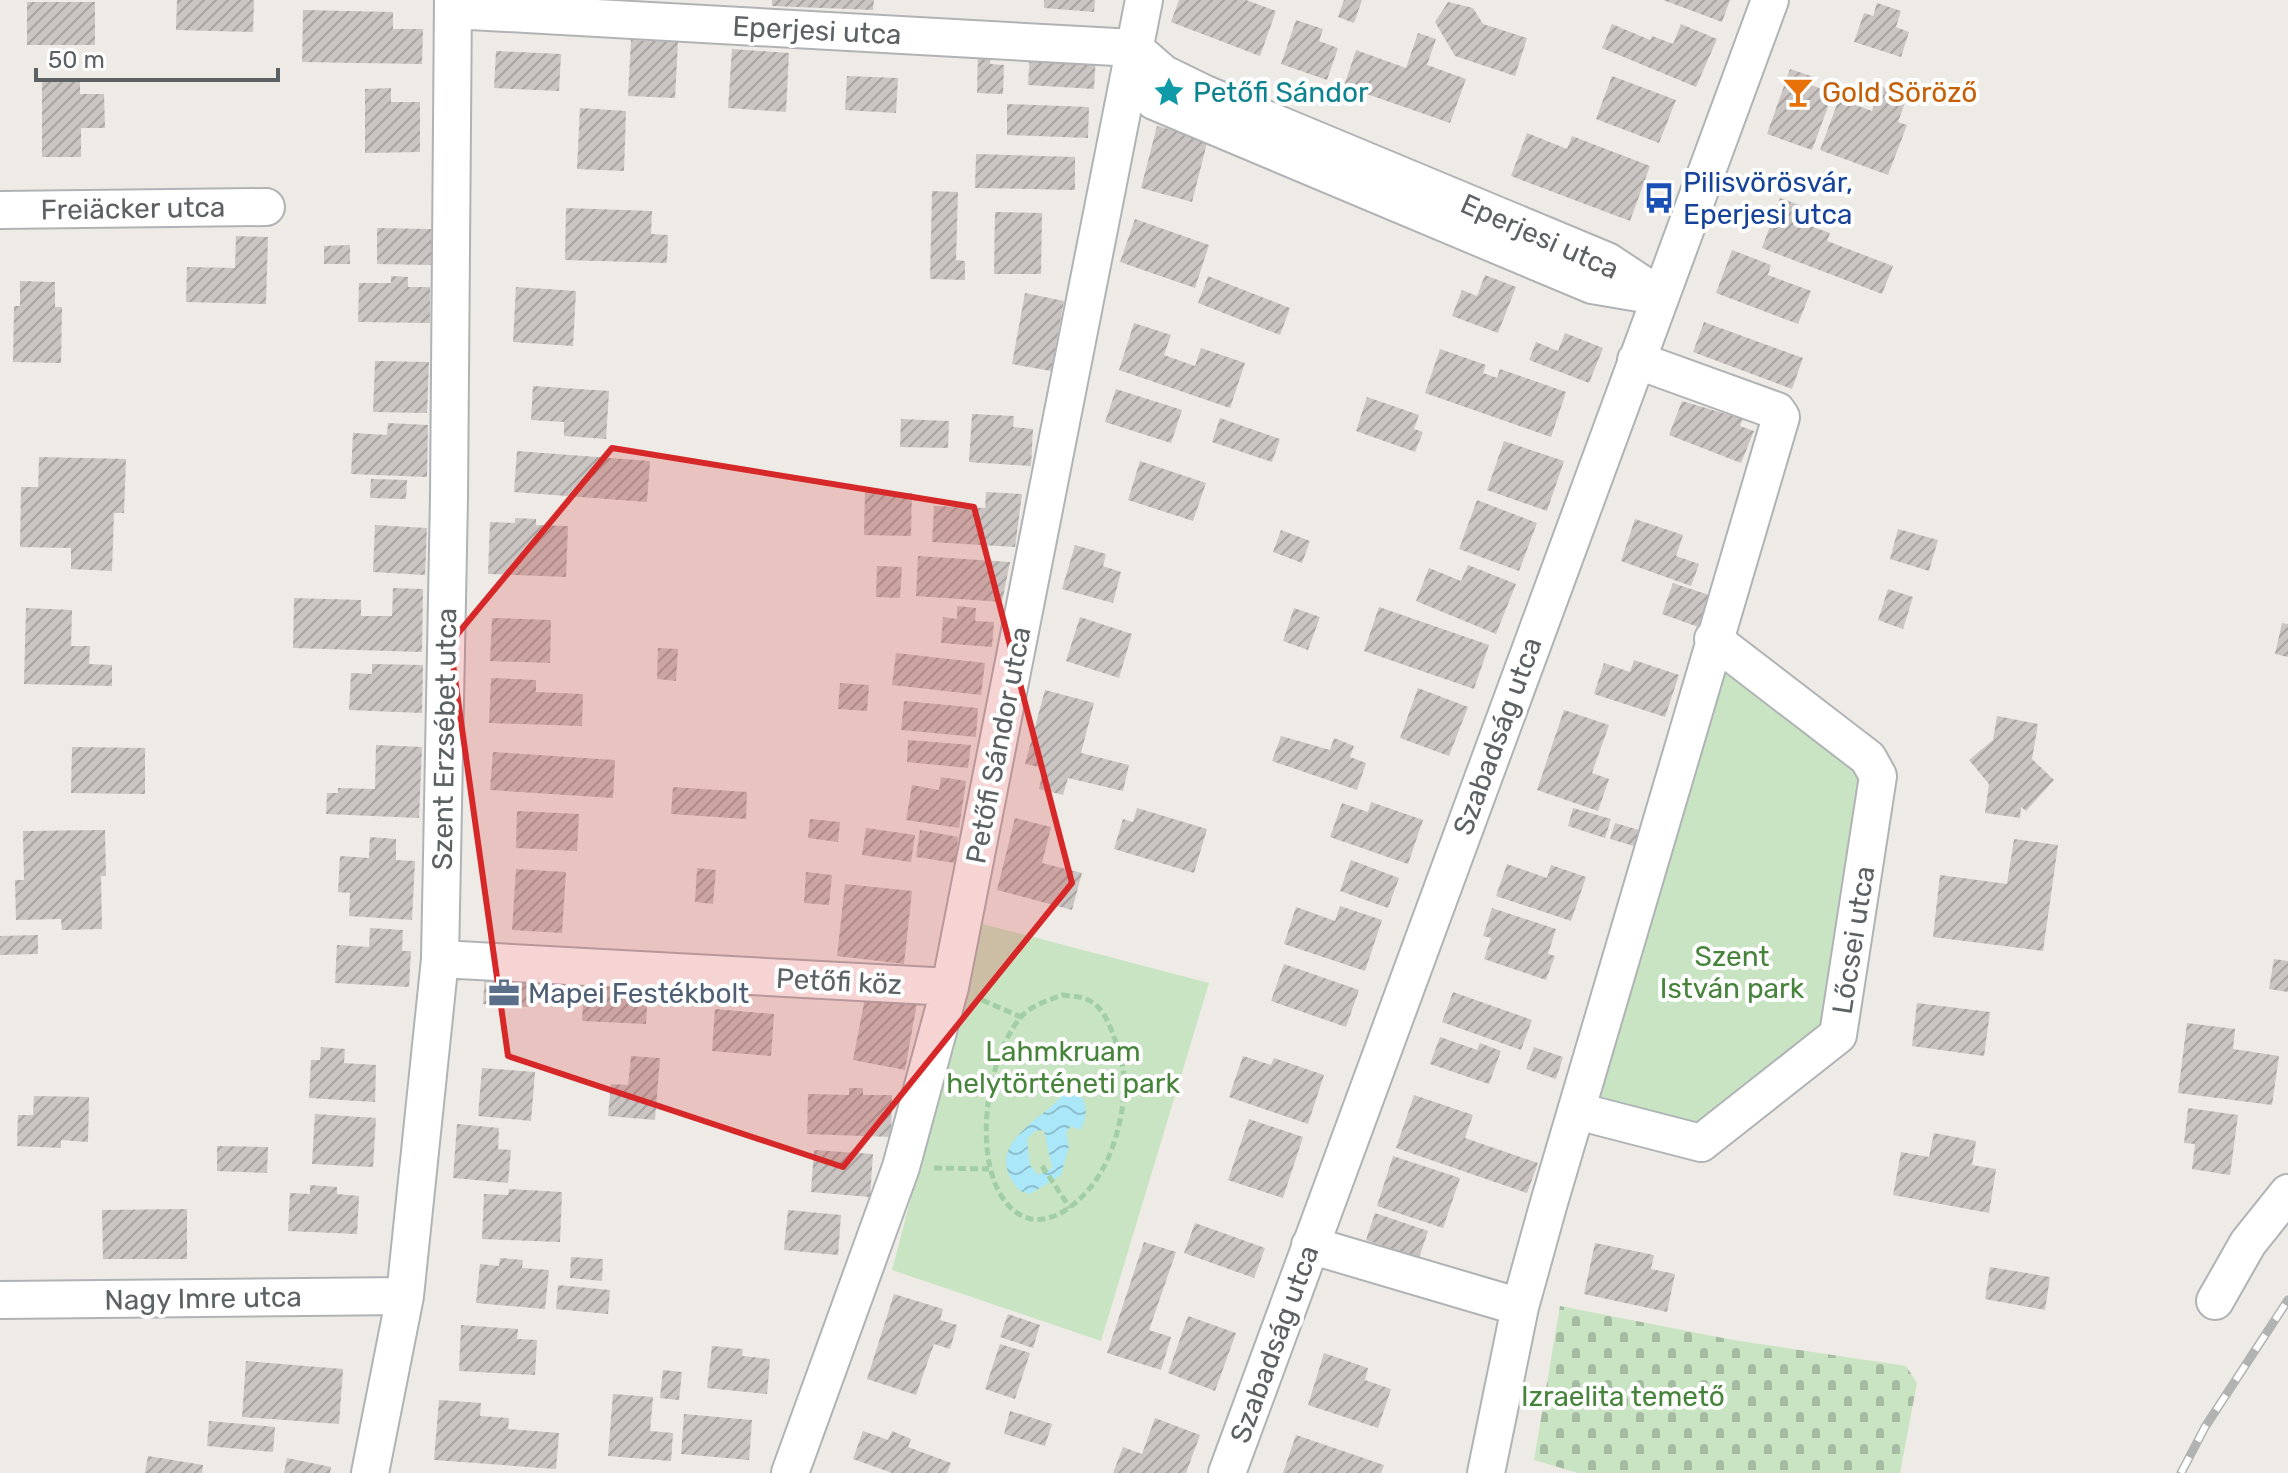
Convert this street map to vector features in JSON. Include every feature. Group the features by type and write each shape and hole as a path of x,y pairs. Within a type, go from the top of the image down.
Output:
{"street":[{"name":"Petőfi Sándor utca","path":"790,1473 901,1167 950,987 1144,0"},
{"name":"Szabadság utca","path":"1227,1473 1770,0"},
{"name":"Eperjesi utca","path":"453,5 1134,48 1140,78 1154,101 1592,285 1660,296"},
{"name":"Szent Erzsébet utca","path":"370,1473 405,1296 440,959 449,513 453,5"},
{"name":"Freiäcker utca","path":"0,210 266,207"},
{"path":"1486,1473 1520,1307 1713,639 1781,417 1777,411 1636,360"},
{"name":"Lőcsei utca","path":"1577,1111 1701,1143 1838,1035 1878,776 1868,758 1713,639"},
{"name":"Petőfi köz","path":"440,959 950,987"},
{"path":"2215,1301 2248,1243 2288,1193"},
{"path":"1310,1245 1520,1307"},
{"name":"Nagy Imre utca","path":"0,1300 405,1296"}],"path":[{"path":"950,987 1021,1017"},
{"path":"1062,995 1086,999 1098,1006 1110,1025 1124,1065 1124,1102 1112,1149 1089,1191 1062,1215 1039,1222 1020,1216 1003,1198 989,1169 988,1113 998,1052 1021,1017 1035,1006 1062,995"},
{"path":"1042,1166 1070,1208"},
{"path":"901,1167 989,1169"}],"highlighted area":[{"path":"612,448 974,507 1072,883 843,1167 508,1056 450,643"}],"green space":[{"name":"Szent István park","path":"1717,665 1851,766 1862,788 1823,1028 1696,1129 1594,1100"},
{"name":"Lahmkruam helytörténeti park","path":"983,924 1209,983 1101,1341 892,1270"},
{"name":"Izraelita temető","path":"1560,1306 1733,1340 1906,1366 1917,1383 1900,1473 1578,1473 1534,1460"}],"water":[{"path":"1064,1087 1076,1087 1086,1108 1083,1124 1080,1130 1071,1126 1066,1132 1069,1146 1061,1175 1030,1194 1020,1191 1009,1175 1006,1161 1009,1149 1016,1137 1060,1098 1057,1093","holes":["1044,1130 1052,1168 1038,1175 1030,1165 1027,1139 1035,1131"]}],"building":[{"path":"177,0 254,0 253,32 176,30"},
{"path":"772,0 874,0 873,10 772,6"},
{"path":"1044,0 1095,0 1094,12 1044,8"},
{"path":"1179,0 1246,0 1276,11 1260,56 1171,22"},
{"path":"1344,0 1362,0 1354,23 1338,17"},
{"path":"1663,0 1730,0 1722,22"},
{"path":"27,2 95,2 95,45 27,45"},
{"path":"1448,2 1473,8 1483,24 1527,38 1515,76 1455,56 1435,22"},
{"path":"1877,3 1901,11 1896,27 1909,32 1901,57 1854,42 1864,13 1873,16"},
{"path":"303,10 393,12 393,29 423,29 422,64 302,62"},
{"path":"1296,20 1323,29 1319,41 1338,48 1327,80 1281,64"},
{"path":"1612,24 1650,40 1652,36 1673,44 1681,24 1717,39 1696,87 1602,48"},
{"path":"1418,33 1436,39 1427,65 1466,79 1450,123 1344,86 1356,50 1406,68"},
{"path":"631,40 678,42 675,98 628,96"},
{"path":"732,49 789,53 786,112 728,108"},
{"path":"1030,50 1096,54 1094,89 1028,85"},
{"path":"496,51 561,54 559,91 494,88"},
{"path":"978,55 991,56 990,64 1004,65 1003,94 977,93"},
{"path":"1790,69 1814,77 1811,85 1833,93 1812,150 1767,134"},
{"path":"847,76 898,78 896,113 845,110"},
{"path":"1612,76 1676,100 1659,143 1596,119"},
{"path":"42,78 80,78 80,94 104,94 105,128 81,128 81,157 42,157"},
{"path":"1881,86 1907,97 1898,122 1907,125 1888,175 1820,150 1839,99 1872,111"},
{"path":"391,88 391,102 420,102 420,152 365,153 365,89"},
{"path":"1007,104 1089,107 1088,138 1007,135"},
{"path":"580,108 626,111 624,171 577,169"},
{"path":"1157,126 1208,139 1192,202 1141,188"},
{"path":"1527,133 1567,149 1572,136 1650,166 1630,221 1511,176"},
{"path":"976,154 1075,157 1075,190 975,188"},
{"path":"932,191 958,192 956,260 965,261 965,280 930,279"},
{"path":"1780,198 1802,206 1796,221 1830,233 1827,241 1893,266 1882,294 1762,248"},
{"path":"566,208 652,211 651,234 668,235 667,263 565,260"},
{"path":"995,212 1042,213 1041,274 994,274"},
{"path":"1135,219 1209,245 1195,288 1120,262"},
{"path":"377,228 431,229 431,265 377,264"},
{"path":"236,236 268,237 266,304 186,302 187,267 235,268"},
{"path":"350,245 350,264 324,264 324,246"},
{"path":"1732,250 1771,265 1768,275 1811,291 1798,324 1716,293"},
{"path":"1485,275 1516,287 1498,333 1452,316 1462,290 1477,296"},
{"path":"391,276 408,277 408,287 430,287 430,323 358,322 359,283 391,283"},
{"path":"1208,276 1290,308 1280,335 1198,303"},
{"path":"20,281 55,282 55,307 62,307 61,363 13,362 14,306 20,306"},
{"path":"516,287 576,291 573,346 513,342"},
{"path":"1025,293 1064,301 1051,371 1012,364"},
{"path":"1704,322 1803,358 1792,389 1693,352"},
{"path":"1134,323 1171,335 1164,355 1195,366 1201,348 1245,363 1230,408 1119,370"},
{"path":"1565,333 1603,348 1589,383 1529,360 1536,342 1558,351"},
{"path":"1440,349 1486,365 1483,373 1497,378 1500,369 1566,392 1551,437 1425,393"},
{"path":"375,361 429,362 427,413 373,412"},
{"path":"533,386 609,391 606,439 564,436 564,422 531,420"},
{"path":"1116,389 1182,410 1171,443 1105,422"},
{"path":"1367,397 1419,415 1414,429 1423,432 1415,452 1356,431"},
{"path":"1682,401 1743,419 1740,426 1754,431 1741,463 1669,435"},
{"path":"972,414 1014,416 1013,427 1033,429 1031,466 969,462"},
{"path":"1220,418 1280,439 1272,462 1212,442"},
{"path":"901,419 949,421 948,448 900,447"},
{"path":"388,423 428,425 427,477 351,474 353,433 387,435"},
{"path":"1504,441 1564,461 1547,511 1487,490"},
{"path":"517,451 650,461 647,502 514,492"},
{"path":"39,457 126,459 124,513 114,513 112,571 71,569 71,548 20,547 21,487 38,487"},
{"path":"1140,461 1206,483 1193,521 1128,500"},
{"path":"371,479 407,480 406,499 370,498"},
{"path":"865,492 912,493 911,536 864,535"},
{"path":"986,492 1022,494 1015,547 932,542 934,506 985,508"},
{"path":"1477,500 1537,523 1519,571 1459,549"},
{"path":"515,518 536,519 536,525 568,526 566,577 488,574 490,522 515,523"},
{"path":"1635,519 1683,535 1676,556 1699,564 1691,586 1621,561"},
{"path":"375,525 427,528 425,575 373,572"},
{"path":"1898,529 1938,540 1929,571 1890,559"},
{"path":"1281,530 1310,541 1302,563 1273,552"},
{"path":"1075,545 1106,554 1103,566 1121,572 1113,603 1062,589"},
{"path":"918,556 1010,562 1002,602 916,596"},
{"path":"1468,565 1516,584 1496,634 1416,601 1429,568 1461,581"},
{"path":"877,566 902,567 900,598 876,597"},
{"path":"1673,583 1712,596 1701,628 1662,614"},
{"path":"393,588 423,589 422,652 293,648 294,598 361,600 361,616 392,616"},
{"path":"1888,589 1913,597 1903,629 1878,620"},
{"path":"957,606 976,608 975,621 994,622 992,647 941,643 943,617 957,619"},
{"path":"1379,607 1489,645 1474,689 1364,651"},
{"path":"26,608 72,610 71,646 90,646 89,664 112,665 112,686 24,684"},
{"path":"1294,608 1320,617 1308,650 1283,641"},
{"path":"1080,617 1132,634 1119,678 1066,661"},
{"path":"492,618 551,620 550,663 490,661"},
{"path":"2282,623 2288,624 2288,657 2275,654"},
{"path":"658,648 678,649 676,681 657,679"},
{"path":"896,653 985,663 981,695 892,685"},
{"path":"1634,660 1679,675 1665,717 1594,694 1604,663 1630,672"},
{"path":"372,664 423,665 422,713 349,710 351,673 372,674"},
{"path":"491,678 536,680 536,692 583,694 582,726 489,723"},
{"path":"840,683 869,685 867,711 838,709"},
{"path":"1418,688 1468,707 1449,756 1400,738"},
{"path":"1045,690 1094,703 1081,753 1129,765 1123,791 1068,778 1063,795 1039,789 1044,768 1025,764"},
{"path":"904,701 978,708 976,737 901,730"},
{"path":"1564,710 1609,725 1592,773 1609,779 1598,811 1537,790"},
{"path":"1997,716 2038,724 2032,759 2054,780 2026,811 2021,807 2020,818 1985,813 1989,784 1969,760 1993,740"},
{"path":"1281,736 1330,750 1334,738 1354,746 1350,757 1366,763 1357,790 1272,761"},
{"path":"908,740 971,745 968,768 907,762"},
{"path":"376,745 422,747 419,818 326,814 327,793 338,793 338,788 375,789"},
{"path":"72,747 145,748 145,794 71,793"},
{"path":"493,752 615,760 613,798 490,790"},
{"path":"941,777 966,781 959,828 906,820 912,785 939,790"},
{"path":"673,787 747,792 746,819 671,814"},
{"path":"1371,802 1423,820 1408,864 1330,837 1342,803 1368,812"},
{"path":"1137,808 1207,829 1194,873 1114,849 1123,819 1133,822"},
{"path":"1573,808 1611,819 1605,838 1568,826"},
{"path":"517,811 579,814 577,851 516,848"},
{"path":"1015,818 1051,827 1042,863 1082,873 1072,910 997,890"},
{"path":"810,819 840,822 838,842 808,838"},
{"path":"1615,823 1639,830 1634,846 1610,839"},
{"path":"866,828 915,835 911,862 862,855"},
{"path":"105,830 106,876 101,876 102,929 62,930 61,919 16,920 15,880 24,880 23,831"},
{"path":"920,830 958,837 955,863 916,857"},
{"path":"370,837 396,839 396,860 415,861 412,920 349,916 350,893 338,892 340,856 369,858"},
{"path":"2014,839 2058,845 2043,951 1933,937 1940,875 2007,884"},
{"path":"1351,860 1399,878 1388,908 1340,891"},
{"path":"1507,864 1547,878 1551,865 1586,877 1571,921 1496,896"},
{"path":"697,868 716,870 713,904 695,902"},
{"path":"516,869 566,872 562,933 512,930"},
{"path":"806,872 832,875 829,905 804,903"},
{"path":"845,884 912,891 904,964 837,956"},
{"path":"1340,906 1382,920 1365,971 1284,944 1296,907 1335,921"},
{"path":"1492,908 1556,929 1548,954 1555,956 1546,980 1484,959 1491,938 1483,936"},
{"path":"370,928 403,930 402,951 411,951 409,987 335,983 337,945 369,947"},
{"path":"38,935 38,954 0,955 0,936"},
{"path":"2274,959 2288,961 2288,992 2269,989"},
{"path":"1284,964 1359,990 1346,1027 1271,1001"},
{"path":"485,974 534,978 533,1007 483,1004"},
{"path":"584,984 648,988 646,1024 582,1021"},
{"path":"1453,992 1532,1020 1521,1050 1442,1022"},
{"path":"866,993 917,1003 905,1070 853,1060"},
{"path":"1917,1003 1990,1012 1984,1056 1912,1046"},
{"path":"715,1009 774,1014 771,1056 712,1051"},
{"path":"2187,1023 2235,1029 2233,1049 2279,1056 2272,1105 2178,1093"},
{"path":"1440,1037 1477,1050 1480,1043 1501,1051 1489,1084 1430,1064"},
{"path":"321,1047 345,1049 344,1063 376,1065 375,1102 309,1098 311,1060 320,1060"},
{"path":"1534,1047 1563,1057 1556,1079 1526,1069"},
{"path":"631,1056 660,1058 655,1120 608,1116 611,1084 628,1085"},
{"path":"1243,1056 1271,1065 1274,1058 1324,1075 1308,1124 1229,1097"},
{"path":"482,1068 535,1072 531,1121 478,1116"},
{"path":"849,1088 863,1088 863,1095 892,1095 891,1137 807,1134 808,1094 849,1095"},
{"path":"1414,1095 1473,1115 1465,1138 1538,1163 1527,1193 1396,1148"},
{"path":"34,1096 89,1097 88,1142 61,1140 61,1148 17,1146 18,1115 33,1115"},
{"path":"2188,1108 2238,1115 2230,1175 2192,1169 2195,1144 2184,1143"},
{"path":"315,1114 376,1118 373,1167 312,1164"},
{"path":"1249,1119 1303,1137 1283,1198 1228,1180"},
{"path":"457,1124 499,1128 498,1149 511,1150 508,1183 453,1178"},
{"path":"1934,1133 1976,1141 1972,1165 1996,1169 1989,1213 1893,1195 1901,1152 1929,1157"},
{"path":"217,1146 268,1147 267,1173 217,1171"},
{"path":"814,1150 873,1154 870,1197 811,1192"},
{"path":"1393,1156 1460,1178 1443,1228 1377,1206"},
{"path":"310,1185 337,1187 337,1194 359,1196 357,1234 288,1231 290,1193 310,1194"},
{"path":"509,1189 562,1192 560,1242 482,1239 484,1194 508,1195"},
{"path":"187,1209 187,1259 103,1259 102,1210"},
{"path":"788,1210 841,1215 838,1255 784,1250"},
{"path":"1375,1213 1428,1231 1419,1258 1366,1240"},
{"path":"1195,1223 1265,1248 1254,1278 1184,1253"},
{"path":"1144,1242 1176,1252 1149,1330 1171,1337 1161,1370 1107,1353"},
{"path":"1595,1243 1654,1255 1651,1269 1675,1274 1667,1312 1584,1294"},
{"path":"571,1257 603,1259 602,1281 570,1278"},
{"path":"500,1258 523,1260 522,1268 549,1270 545,1309 476,1303 480,1264 499,1266"},
{"path":"1990,1267 2050,1277 2045,1310 1985,1299"},
{"path":"558,1285 610,1290 608,1314 556,1309"},
{"path":"894,1294 943,1309 940,1320 957,1325 950,1349 934,1344 916,1395 867,1379"},
{"path":"1008,1314 1040,1325 1033,1348 1000,1337"},
{"path":"1188,1316 1236,1333 1215,1391 1168,1373"},
{"path":"461,1325 518,1329 517,1339 537,1340 535,1375 459,1371"},
{"path":"1000,1344 1030,1353 1015,1399 985,1389"},
{"path":"712,1346 743,1349 742,1356 770,1359 767,1394 707,1388"},
{"path":"1324,1353 1368,1368 1365,1380 1391,1389 1378,1428 1308,1405"},
{"path":"246,1361 343,1369 339,1424 242,1417"},
{"path":"663,1370 682,1372 679,1400 660,1398"},
{"path":"613,1394 653,1397 650,1431 673,1433 671,1461 608,1456"},
{"path":"439,1400 481,1403 480,1416 509,1418 508,1429 559,1433 556,1469 434,1460"},
{"path":"1010,1411 1052,1424 1045,1446 1004,1434"},
{"path":"684,1414 752,1420 749,1460 681,1454"},
{"path":"1155,1418 1200,1435 1186,1473 1113,1473 1123,1447 1142,1454"},
{"path":"209,1421 275,1427 273,1452 207,1446"},
{"path":"863,1431 888,1440 892,1431 911,1439 908,1447 951,1463 947,1473 892,1473 853,1459"},
{"path":"1296,1435 1384,1465 1381,1473 1283,1473"},
{"path":"148,1456 203,1465 202,1473 145,1473"},
{"path":"287,1458 331,1467 330,1473 284,1473"}],"railway":[{"path":"2181,1473 2205,1427 2288,1300"}],"place":[{"name":"Petőfi Sándor","path":"1169,92"},
{"name":"Gold Söröző","path":"1798,92"},
{"name":"Pilisvörösvár, Eperjesi utca","path":"1659,198"},
{"name":"Mapei Festékbolt","path":"504,993"}]}
